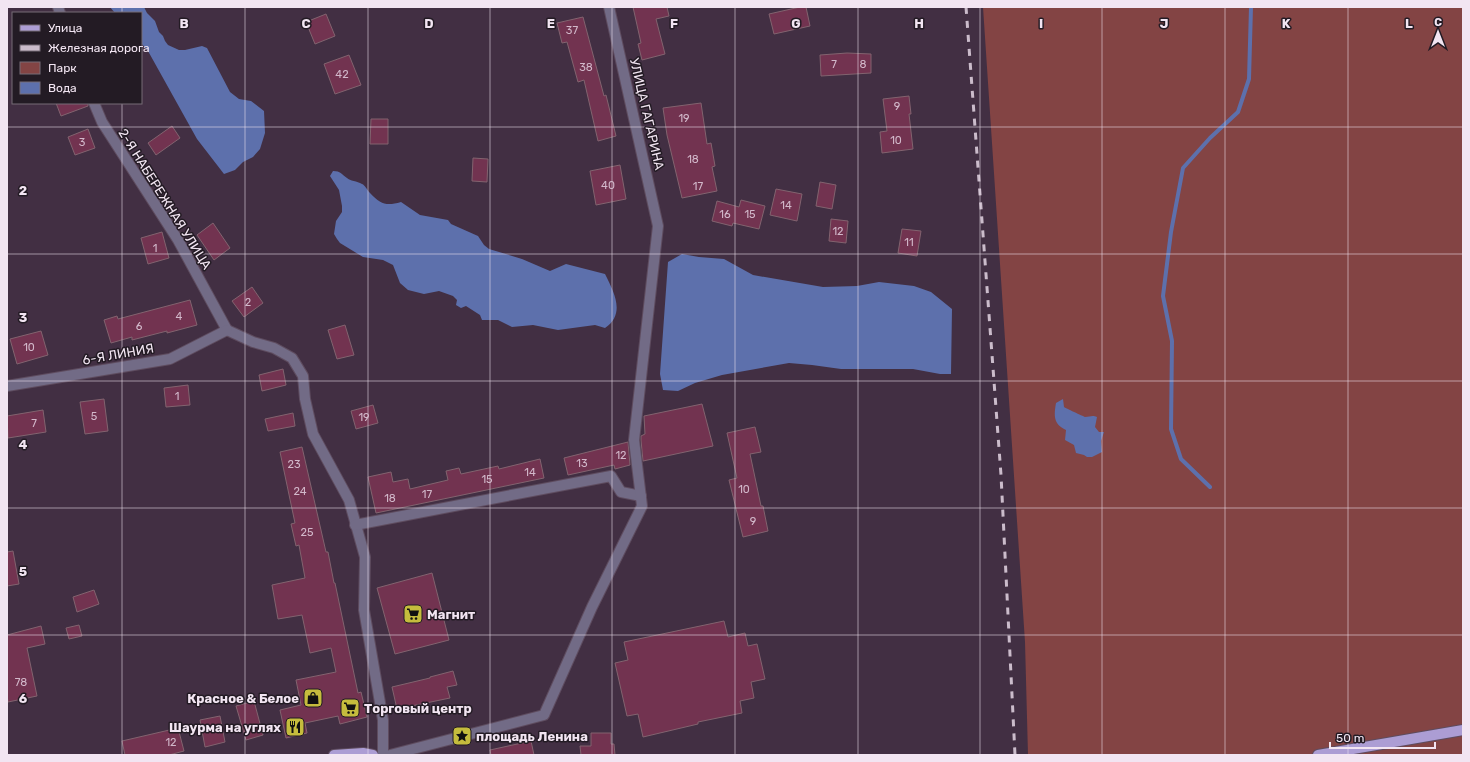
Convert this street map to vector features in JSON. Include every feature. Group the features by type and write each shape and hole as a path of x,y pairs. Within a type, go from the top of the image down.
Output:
{"main road":[{"path":"1318,755 1463,730"},
{"path":"334,755 363,753 373,755"}],"street":[{"name":"УЛИЦА ГАГАРИНА","path":"610,7 658,226 634,440 641,496"},
{"name":"2-Я НАБЕРЕЖНАЯ УЛИЦА","path":"94,104 102,122 178,240 227,330"},
{"name":"6-Я ЛИНИЯ","path":"7,386 170,359 227,330"},
{"path":"227,330 253,342 274,348 292,358 303,376 305,399 313,434 349,500 365,557 364,610 382,720 383,755"},
{"path":"355,525 611,476 620,492 641,496 642,506 592,607 544,715 390,755"}],"green space":[{"path":"983,7 1463,7 1463,755 1028,755 1025,642"}],"water":[{"path":"110,7 144,7 147,13 155,21 159,32 168,45 179,50 202,46 207,48 230,92 239,99 251,101 264,111 265,133 260,149 253,157 243,162 235,170 224,174 197,139 148,51 142,44 142,12 114,12"},
{"path":"333,171 339,172 348,179 365,186 374,197 384,204 401,202 420,215 448,220 451,224 478,236 484,245 489,249 522,259 550,271 566,264 605,274 612,288 616,302 617,310 615,316 605,328 595,325 558,330 533,325 512,327 498,320 482,320 480,315 466,306 461,308 456,305 457,300 453,296 439,291 424,294 408,290 400,283 393,265 383,260 363,257 340,243 337,239 334,234 336,221 342,212 342,206 339,190 330,176"},
{"path":"682,254 724,259 753,275 823,287 857,286 879,282 914,286 931,292 952,309 951,374 940,374 913,369 841,369 789,363 722,375 695,383 678,391 663,390 660,374 668,262"},
{"path":"1063,399 1065,408 1085,417 1097,417 1095,427 1099,432 1104,432 1101,441 1102,452 1092,457 1087,457 1076,453 1074,445 1065,440 1066,430 1059,425 1055,419 1056,403"}],"building":[{"path":"633,7 667,7 669,16 656,19 665,54 642,60 638,44 641,43"},
{"path":"806,7 810,26 774,34 769,14"},
{"path":"326,14 335,36 315,44 306,22"},
{"path":"583,17 604,96 606,95 616,136 598,141 584,80 578,82 567,42 562,43 557,23"},
{"path":"847,53 871,54 871,73 821,76 820,55"},
{"path":"349,55 361,85 335,94 324,64"},
{"path":"909,96 911,114 909,114 913,149 882,153 880,132 887,131 883,99"},
{"path":"701,103 707,144 711,143 715,166 712,167 717,191 682,198 667,135 663,108"},
{"path":"56,104 88,104 88,106 61,116"},
{"path":"371,119 388,119 388,144 370,144"},
{"path":"172,126 180,138 156,155 148,143"},
{"path":"88,129 95,148 75,155 68,137"},
{"path":"473,158 488,159 487,182 472,181"},
{"path":"620,165 626,199 596,205 590,171"},
{"path":"820,182 836,185 832,209 816,206"},
{"path":"776,189 802,194 797,221 770,215"},
{"path":"741,200 765,206 759,229 733,223 732,226 712,221 717,201 739,207"},
{"path":"831,219 848,221 846,243 829,241"},
{"path":"213,223 230,248 214,260 197,235"},
{"path":"902,229 921,231 917,256 898,253"},
{"path":"162,232 169,258 148,264 141,238"},
{"path":"252,287 263,303 244,317 232,301"},
{"path":"190,300 197,325 167,333 167,331 132,340 132,337 111,343 104,320 117,316 118,319"},
{"path":"345,325 354,355 337,359 328,330"},
{"path":"41,331 48,355 17,364 10,339"},
{"path":"283,369 286,385 262,391 259,375"},
{"path":"188,385 190,405 166,407 164,388"},
{"path":"104,399 108,431 85,434 80,402"},
{"path":"702,404 713,446 643,461 641,436 645,434 644,416"},
{"path":"373,405 378,423 356,429 351,411"},
{"path":"43,410 46,432 8,438 7,416"},
{"path":"293,413 295,426 268,431 265,419"},
{"path":"755,427 761,452 750,454 768,531 743,537 729,480 737,478 727,433"},
{"path":"628,442 630,465 615,469 614,465 568,475 564,458"},
{"path":"302,447 326,552 328,552 358,693 361,692 367,717 340,724 338,716 305,723 307,733 286,738 280,710 301,705 296,680 336,672 331,648 310,653 302,615 278,619 272,585 305,578 299,545 296,546 291,524 295,523 280,452"},
{"path":"540,459 544,478 376,513 368,477 391,472 393,482 408,479 410,489 448,480 446,471 459,468 461,474 498,466 499,469"},
{"path":"13,551 19,584 7,586 7,552"},
{"name":"Магнит","path":"432,573 449,640 395,654 377,588"},
{"path":"94,590 99,604 77,612 73,597"},
{"path":"724,621 728,637 745,633 748,646 757,644 765,679 751,682 754,698 740,701 742,713 698,722 698,724 643,737 638,714 627,716 615,663 628,660 624,642"},
{"path":"79,625 82,636 69,639 66,628"},
{"path":"41,626 45,644 27,648 37,696 8,702 7,635"},
{"path":"453,671 457,685 447,687 450,698 397,709 392,687"},
{"path":"254,701 263,735 246,740 236,706"},
{"path":"220,716 225,742 205,747 200,720"},
{"path":"178,728 184,751 169,755 125,755 122,741"},
{"path":"591,733 611,733 611,744 614,744 615,755 581,755 580,746 591,746"},
{"path":"531,741 534,755 491,755 490,750"}],"waterway":[{"path":"1210,487 1181,459 1171,429 1172,341 1163,296 1171,232 1183,168 1210,138 1238,112 1249,79 1251,7"}],"railway":[{"path":"966,7 1001,475 1015,755"}],"place":[{"name":"Магнит","path":"413,614"},
{"name":"Красное & Белое","path":"313,698"},
{"name":"Торговый центр","path":"350,708"},
{"name":"Шаурма на углях","path":"295,727"},
{"name":"площадь Ленина","path":"462,736"}]}
